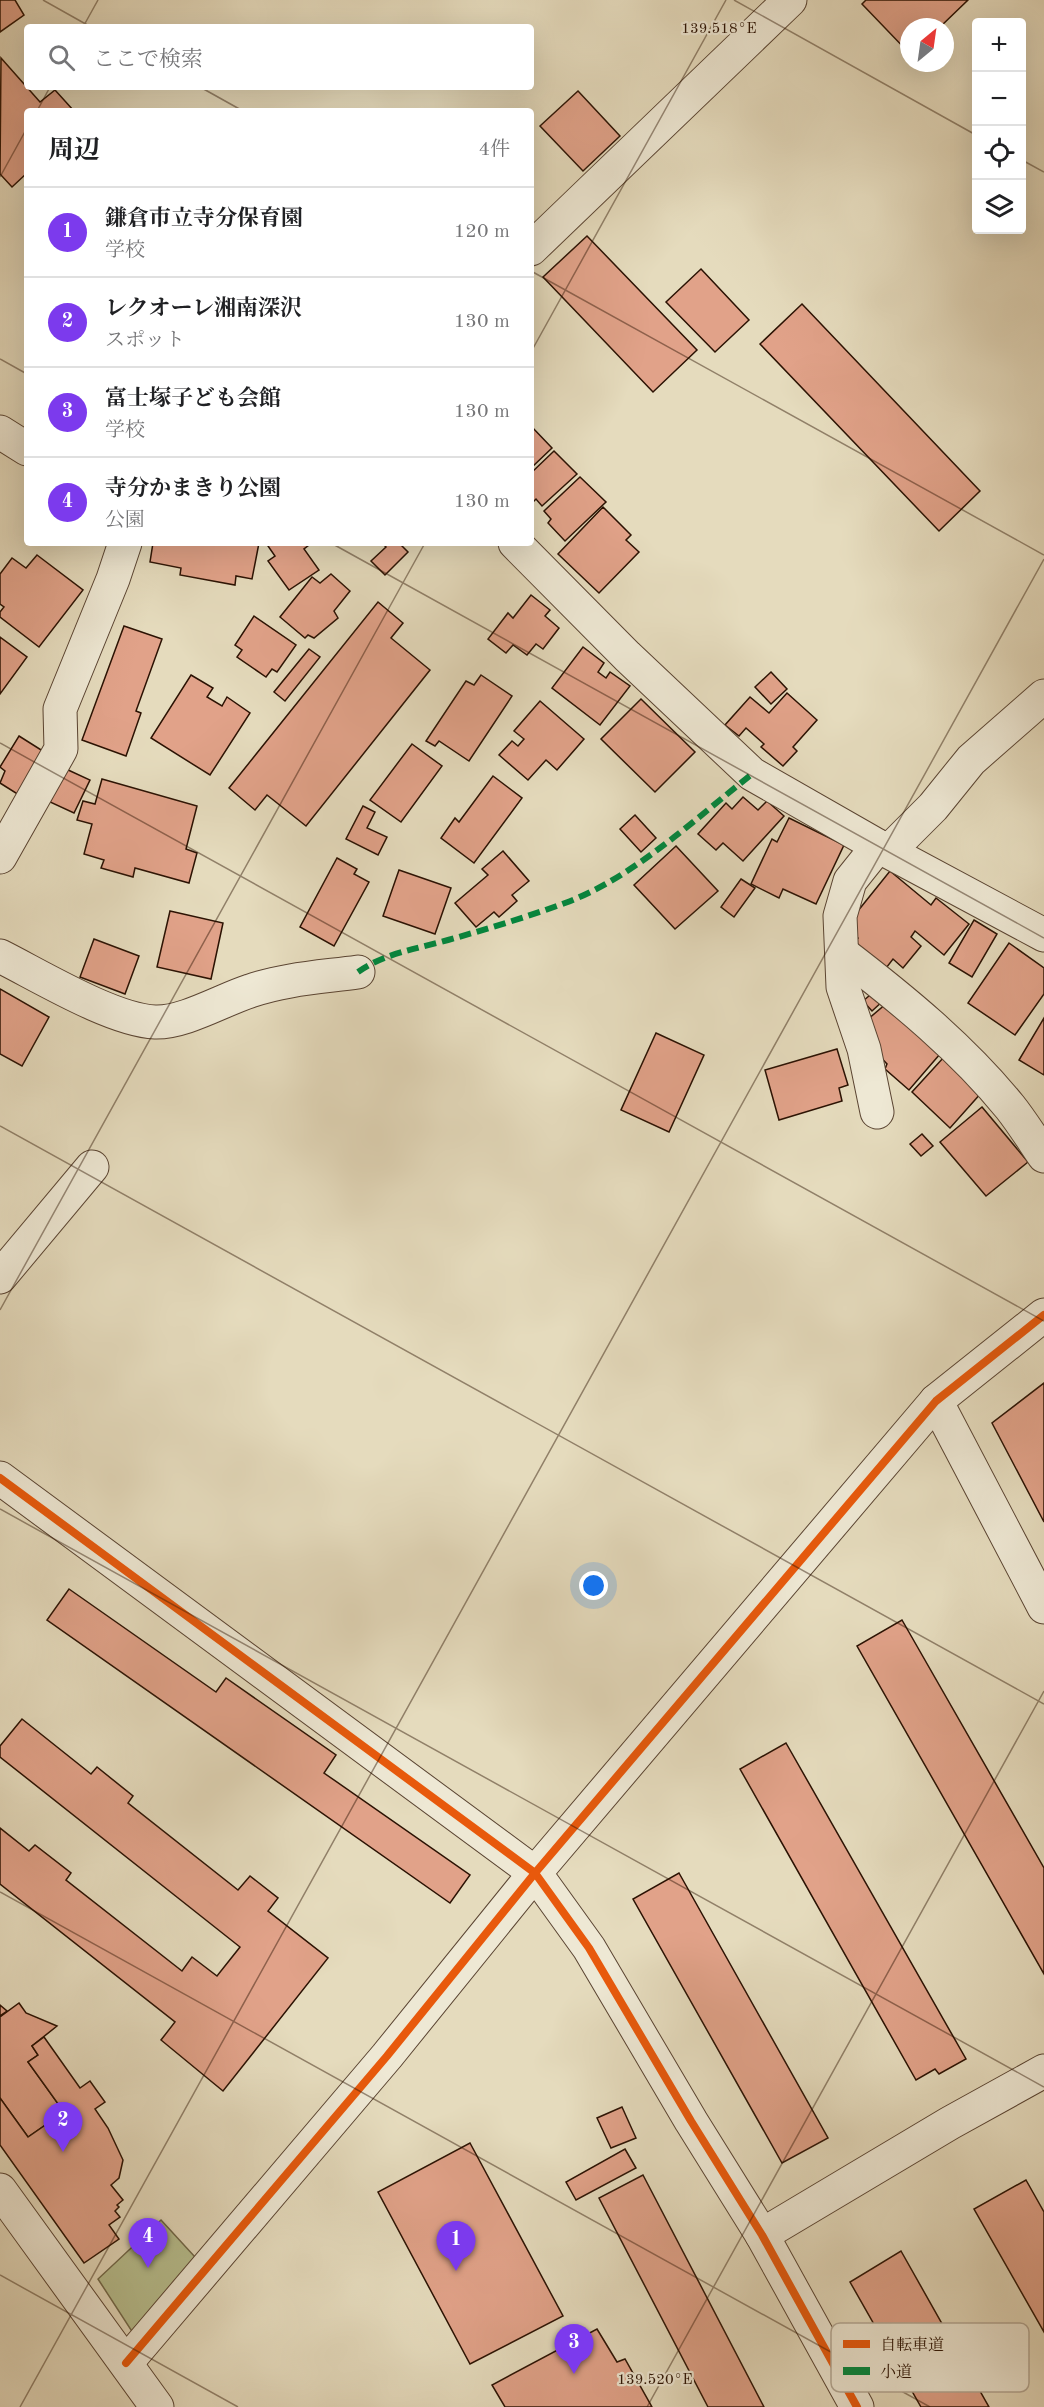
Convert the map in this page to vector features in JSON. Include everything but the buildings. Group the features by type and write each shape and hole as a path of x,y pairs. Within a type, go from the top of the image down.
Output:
{"street":[{"path":"534,246 790,0"},
{"path":"0,432 24,447"},
{"path":"0,857 61,749 60,709 124,546"},
{"path":"518,546 627,656 752,774 884,849 1044,935"},
{"path":"877,1112 864,1049 843,987 840,916 850,881 933,807 971,760 1044,696"},
{"path":"842,953 903,1003 986,1079 1011,1108 1044,1156"},
{"path":"0,956 130,1019 157,1022 182,1017 252,990 290,981 358,972"},
{"path":"0,1277 92,1167"},
{"path":"126,2362 387,2056 535,1873 936,1401 1044,1315"},
{"path":"936,1401 1044,1607"},
{"path":"0,1478 535,1873 589,1948 691,2121 762,2235 831,2360"},
{"path":"762,2235 950,2123 1044,2071"},
{"path":"0,2190 158,2407"},
{"path":"849,2392 857,2407"}],"green space":[{"path":"161,2220 195,2257 133,2333 98,2279"}],"marked path":[{"path":"358,972 390,956 522,918 590,892 615,879 663,846 752,774"}],"cycle path":[{"path":"126,2363 387,2056 535,1873 936,1401 1044,1315"},
{"path":"0,1478 535,1873 589,1948 691,2121 762,2235 831,2360"},
{"path":"849,2392 857,2407"}],"place":[{"name":"レクオーレ湘南深沢","path":"63,2152"},
{"name":"寺分かまきり公園","path":"148,2268"},
{"name":"鎌倉市立寺分保育園","path":"456,2271"},
{"name":"富士塚子ども会館","path":"574,2374"}]}
